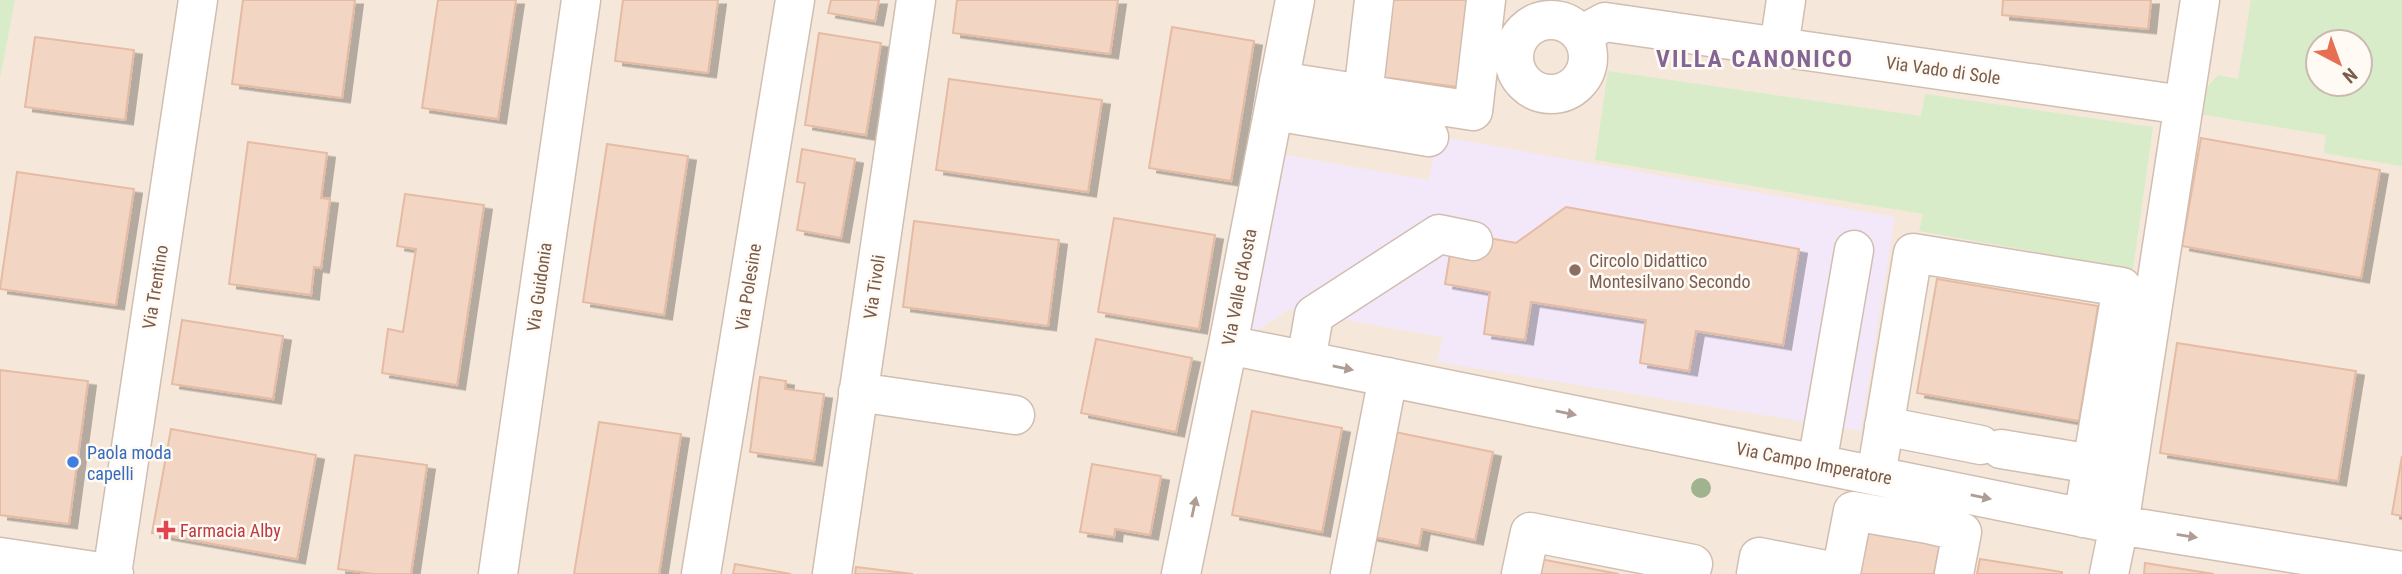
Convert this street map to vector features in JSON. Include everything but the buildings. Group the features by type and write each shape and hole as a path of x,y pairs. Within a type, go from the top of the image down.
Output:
{"street":[{"name":"Via Trentino","path":"113,574 198,0"},
{"name":"Via Guidonia","path":"498,574 581,0"},
{"name":"Via Polesine","path":"701,574 795,0"},
{"name":"Via Tivoli","path":"832,574 916,0"},
{"name":"Via Valle d'Aosta","path":"1181,574 1295,0"},
{"path":"1363,95 1374,0"},
{"path":"1277,96 1363,95 1473,111 1486,0"},
{"path":"1779,47 1786,0"},
{"path":"2101,522 2183,105 2200,0"},
{"name":"Via Vado di Sole","path":"1581,35 1605,22 2183,105"},
{"path":"1277,96 1429,137"},
{"path":"1306,361 1314,315 1439,234 1473,241"},
{"path":"1817,464 1854,250"},
{"path":"1756,574 1759,557 1841,573 1853,511 1869,475 1884,426 1913,253 2122,287 2092,464 2109,574"},
{"name":"Via Campo Imperatore","path":"1228,345 1869,475 1931,506 2101,522 2402,571"},
{"path":"1350,574 1388,377"},
{"path":"858,392 1015,415"},
{"path":"1884,426 2092,464"},
{"path":"1853,511 1931,506 1962,532 1954,574"},
{"path":"1521,574 1530,532 1693,564 1690,574"},
{"path":"0,557 113,574"}],"shaded area":[{"path":"0,0 2402,0 2402,574 0,574"},
{"name":"Circolo Didattico Montesilvano Secondo","path":"1437,136 1895,217 1861,431 1437,362 1443,337 1288,310 1251,334 1285,155 1429,180"}],"green space":[{"path":"0,0 15,0 0,78"},
{"path":"2251,0 2402,0 2402,166 2324,153 2326,135 2199,114 2203,92 2218,75 2238,79"},
{"path":"1608,71 1921,116 1925,94 2153,127 2133,269 1919,231 1923,214 1595,160"}],"place":[{"name":"Circolo Didattico Montesilvano Secondo","path":"1575,270"},
{"name":"Paola moda capelli","path":"73,462"},
{"name":"Farmacia Alby","path":"166,530"}],"district":[{"name":"VILLA CANONICO","path":"1755,59"}]}
